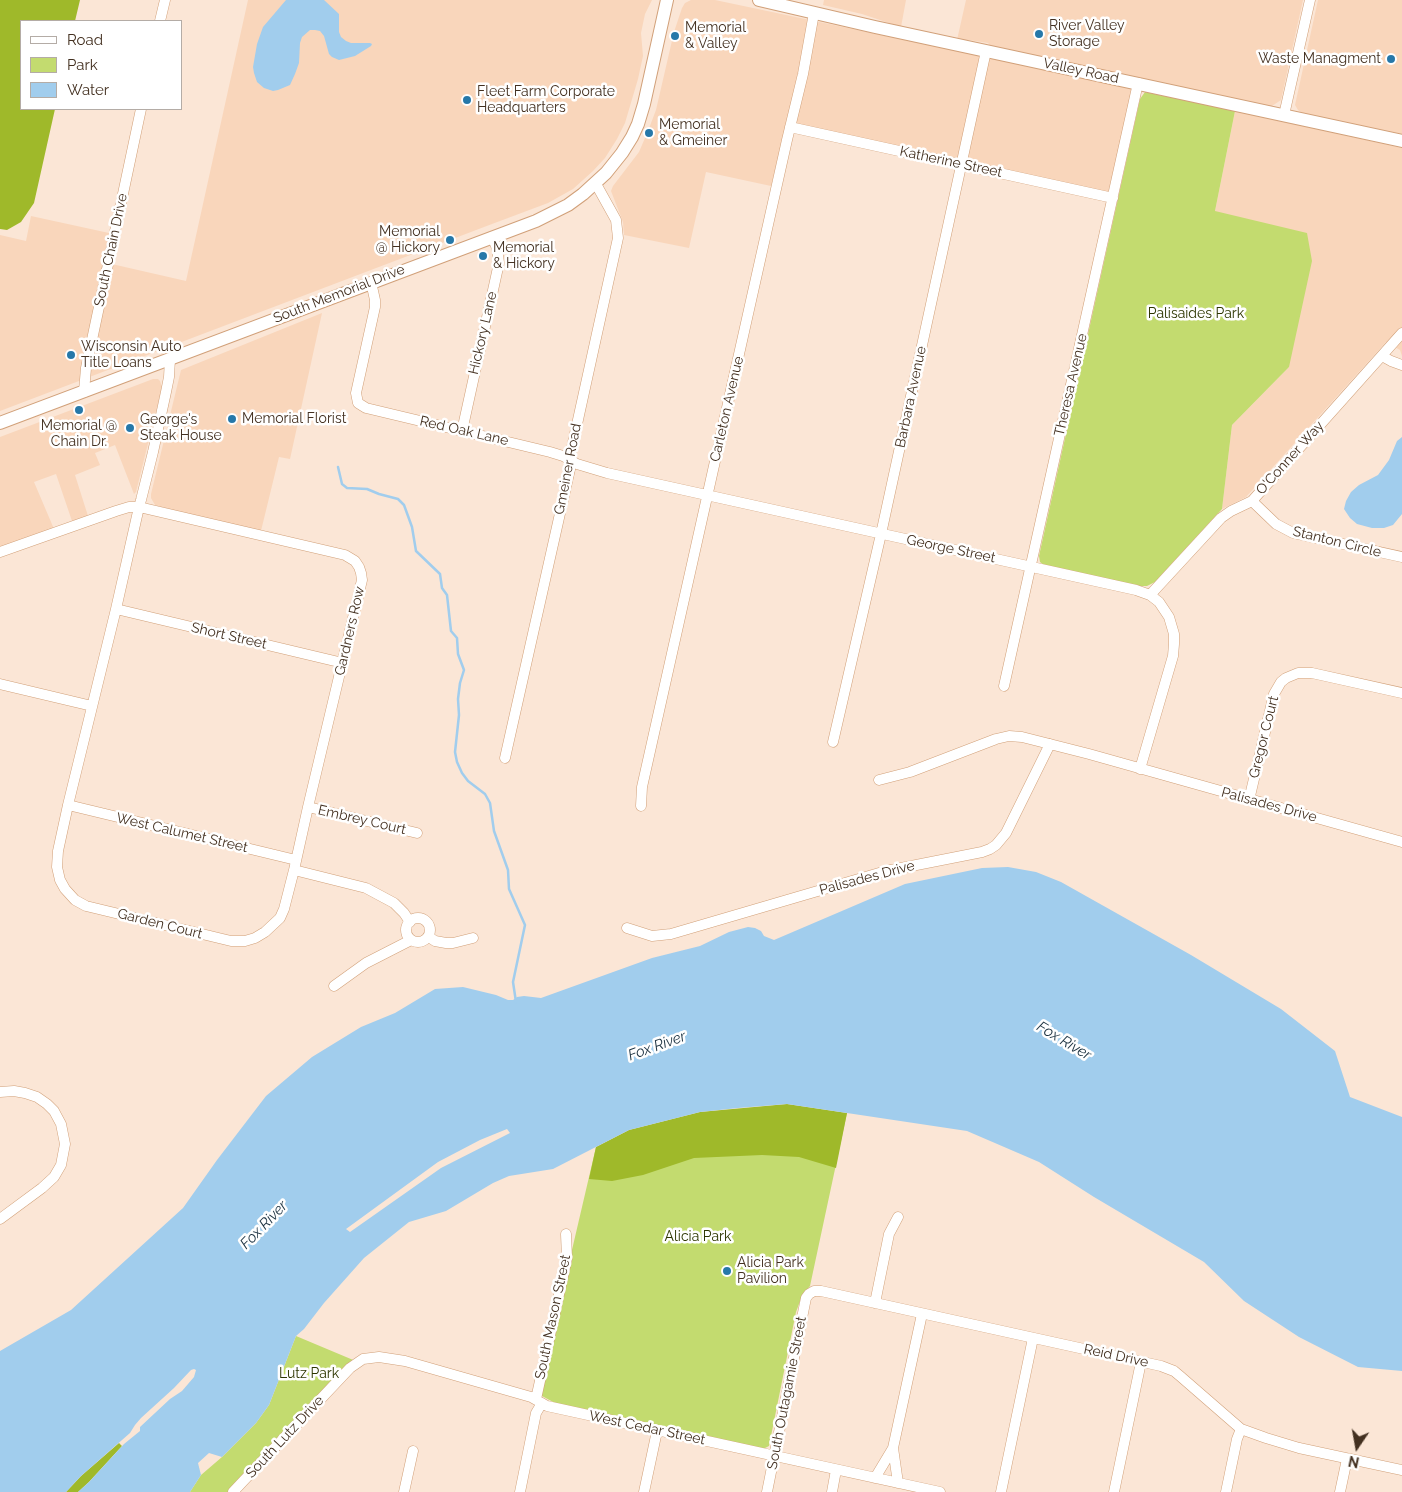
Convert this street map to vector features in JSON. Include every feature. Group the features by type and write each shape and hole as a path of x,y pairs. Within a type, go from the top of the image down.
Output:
{"main road":[{"name":"South Memorial Drive","path":"0,423 552,214 568,205 596,184 622,153 638,124 667,0"},
{"name":"Valley Road","path":"759,0 1402,141"}],"street":[{"path":"160,20 165,0"},
{"path":"1284,115 1310,0"},
{"name":"Carleton Avenue","path":"640,806 642,787 806,60 814,13"},
{"name":"Barbara Avenue","path":"833,742 881,534 986,51"},
{"name":"Theresa Avenue","path":"1004,686 1138,83"},
{"name":"South Chain Drive","path":"84,392 86,368 141,110"},
{"name":"Katherine Street","path":"790,127 1113,198"},
{"name":"Gmeiner Road","path":"506,758 618,238 616,220 596,184"},
{"name":"Hickory Lane","path":"462,431 499,263 497,248 492,237"},
{"name":"Red Oak Lane","path":"371,282 376,300 356,393 358,403 366,408 550,452 571,460"},
{"name":"O'Conner Way","path":"1150,595 1220,518 1252,501 1402,334"},
{"path":"1382,356 1402,365"},
{"path":"68,805 166,392 170,359"},
{"name":"George Street","path":"571,460 588,468 1030,566 1136,590 1150,595"},
{"name":"Stanton Circle","path":"1252,501 1276,524 1293,532 1402,557"},
{"path":"0,552 116,511 129,507 139,507"},
{"name":"Gardners Row","path":"139,507 345,556 355,561 359,566 362,580 296,860"},
{"path":"1140,769 1173,656 1174,644 1174,634 1169,617 1150,595"},
{"name":"Short Street","path":"116,609 343,663"},
{"name":"Gregor Court","path":"1249,800 1274,694 1286,678 1298,673 1312,673 1402,693"},
{"path":"0,684 92,706"},
{"name":"Palisades Drive","path":"879,780 910,772 996,739 1009,736 1022,737 1402,842"},
{"name":"Palisades Drive","path":"627,928 652,936 663,936 886,871 990,849 1006,833 1050,744"},
{"name":"West Calumet Street","path":"68,805 296,860"},
{"name":"Garden Court","path":"68,805 56,867 65,889 75,900 86,906 230,941 245,941 255,938 265,932 280,918 296,860"},
{"name":"Embrey Court","path":"308,807 417,833"},
{"path":"294,870 366,888 394,903 410,922"},
{"path":"417,919 427,922 430,929 429,937 422,942 411,940 407,933 410,922 417,919"},
{"path":"429,937 435,941 446,943 473,938"},
{"path":"334,986 366,963 411,940"},
{"path":"0,1092 26,1092 47,1104 58,1117 64,1130 65,1144 61,1165 54,1177 0,1219"},
{"path":"875,1303 889,1234 898,1216"},
{"name":"South Mason Street","path":"520,1492 567,1258 566,1234"},
{"name":"Reid Drive","path":"809,1294 814,1291 821,1291 1168,1369 1180,1376 1241,1429 1284,1444 1402,1470"},
{"name":"South Outagamie Street","path":"767,1492 806,1298 809,1294"},
{"path":"875,1478 893,1448 922,1314"},
{"path":"1001,1492 1033,1338"},
{"name":"West Cedar Street","path":"358,1362 363,1359 379,1357 396,1359 539,1401 547,1406 938,1492"},
{"name":"South Lutz Drive","path":"233,1492 350,1368 358,1362"},
{"path":"1114,1492 1141,1362"},
{"path":"1226,1492 1237,1439 1241,1429"},
{"path":"644,1492 657,1430"},
{"path":"893,1448 898,1482"},
{"path":"404,1492 413,1451"},
{"path":"1340,1492 1347,1459"},
{"path":"832,1492 836,1470"}],"shaded area":[{"path":"248,0 652,0 645,14 641,33 643,56 625,123 605,158 573,189 548,203 0,411 0,235 26,241 31,216 109,233 103,262 186,281"},
{"path":"691,0 715,0 1133,88 1108,193 787,123 771,186 706,172 689,248 624,235 623,222 611,191 639,152 648,131 656,110 674,32 682,8 685,3"},
{"path":"824,0 906,0 901,27 862,14 823,5"},
{"path":"966,0 1303,0 1281,100 1269,108 991,47 988,43 957,40"},
{"path":"1318,0 1402,0 1402,136 1303,114 1298,110 1295,105"},
{"path":"1235,111 1402,148 1402,356 1400,350 1386,342 1246,497 1222,509 1232,425 1289,367 1215,211"},
{"path":"322,313 290,459 279,457 260,535 155,505 151,494 181,370"},
{"path":"153,379 158,379 162,387 136,492 134,494 115,445 95,453 100,465 75,475 88,516 72,521 56,474 34,482 54,529 0,548 0,437"}],"green space":[{"path":"0,0 80,0 75,20 20,20 20,110 55,110 34,203 21,222 7,230 0,229"},
{"name":"Palisaides Park","path":"1145,92 1235,111 1215,211 1307,233 1312,261 1289,367 1232,425 1222,509 1155,582 1147,586 1140,586 1045,566 1040,562 1039,556 1140,99"},
{"path":"787,1104 847,1113 836,1168 799,1157 762,1155 694,1158 643,1175 612,1181 589,1179 596,1147 629,1130 700,1112"},
{"name":"Alicia Park","path":"847,1113 810,1286 802,1296 796,1312 769,1446 763,1449 555,1403 542,1396 541,1391 596,1147"},
{"name":"Lutz Park","path":"296,1336 358,1362 233,1492 190,1492 201,1475 256,1423 269,1405"},
{"path":"119,1443 122,1446 89,1482 78,1492 66,1492 81,1476"}],"water":[{"path":"286,0 324,0 339,14 339,32 341,37 351,43 370,43 372,44 371,46 355,56 339,60 329,54 324,36 320,31 310,30 302,37 299,63 290,85 273,91 264,88 257,82 253,67 257,44 263,27"},
{"path":"1402,437 1402,514 1393,525 1384,528 1372,528 1357,524 1344,509 1346,501 1351,492 1359,485 1378,475 1389,460 1397,441"},
{"name":"Fox River","path":"1008,867 1036,872 1061,882 1191,955 1281,1009 1335,1051 1350,1097 1402,1117 1402,1371 1358,1367 1299,1337 1244,1301 1204,1262 1039,1162 967,1131 787,1104 738,1108 700,1112 629,1130 553,1169 509,1176 493,1183 446,1211 409,1222 364,1258 296,1336 269,1405 256,1423 222,1457 209,1453 198,1463 201,1475 190,1492 78,1492 124,1444 140,1431 140,1427 170,1399 182,1391 194,1377 196,1370 194,1369 141,1418 130,1433 81,1476 66,1492 0,1492 0,1351 71,1310 183,1208 266,1096 312,1057 361,1027 395,1013 435,989 463,987 508,1000 524,996 541,998 652,958 700,946 729,932 748,927 761,931 764,936 774,940 905,884 982,868","holes":["507,1129 510,1133 441,1168 350,1232 346,1229 438,1162 480,1140"]}],"waterway":[{"path":"338,467 342,484 347,488 367,489 398,499 404,505 412,527 416,551 440,574 442,588 447,595 451,631 457,638 458,654 464,670 458,699 459,715 455,752 457,762 468,781 485,794 490,803 494,831 508,870 509,889 525,925 513,982 516,1002"}],"place":[{"name":"River Valley Storage","path":"1039,34"},
{"name":"Memorial & Valley","path":"675,36"},
{"name":"Waste Managment","path":"1391,59"},
{"name":"Fleet Farm Corporate Headquarters","path":"467,100"},
{"name":"Memorial & Gmeiner","path":"649,133"},
{"name":"Memorial @ Hickory","path":"450,240"},
{"name":"Memorial & Hickory","path":"483,256"},
{"name":"Wisconsin Auto Title Loans","path":"71,355"},
{"name":"Memorial @ Chain Dr.","path":"79,410"},
{"name":"Memorial Florist","path":"232,419"},
{"name":"George's Steak House","path":"130,428"},
{"name":"Alicia Park Pavilion","path":"727,1271"}]}
